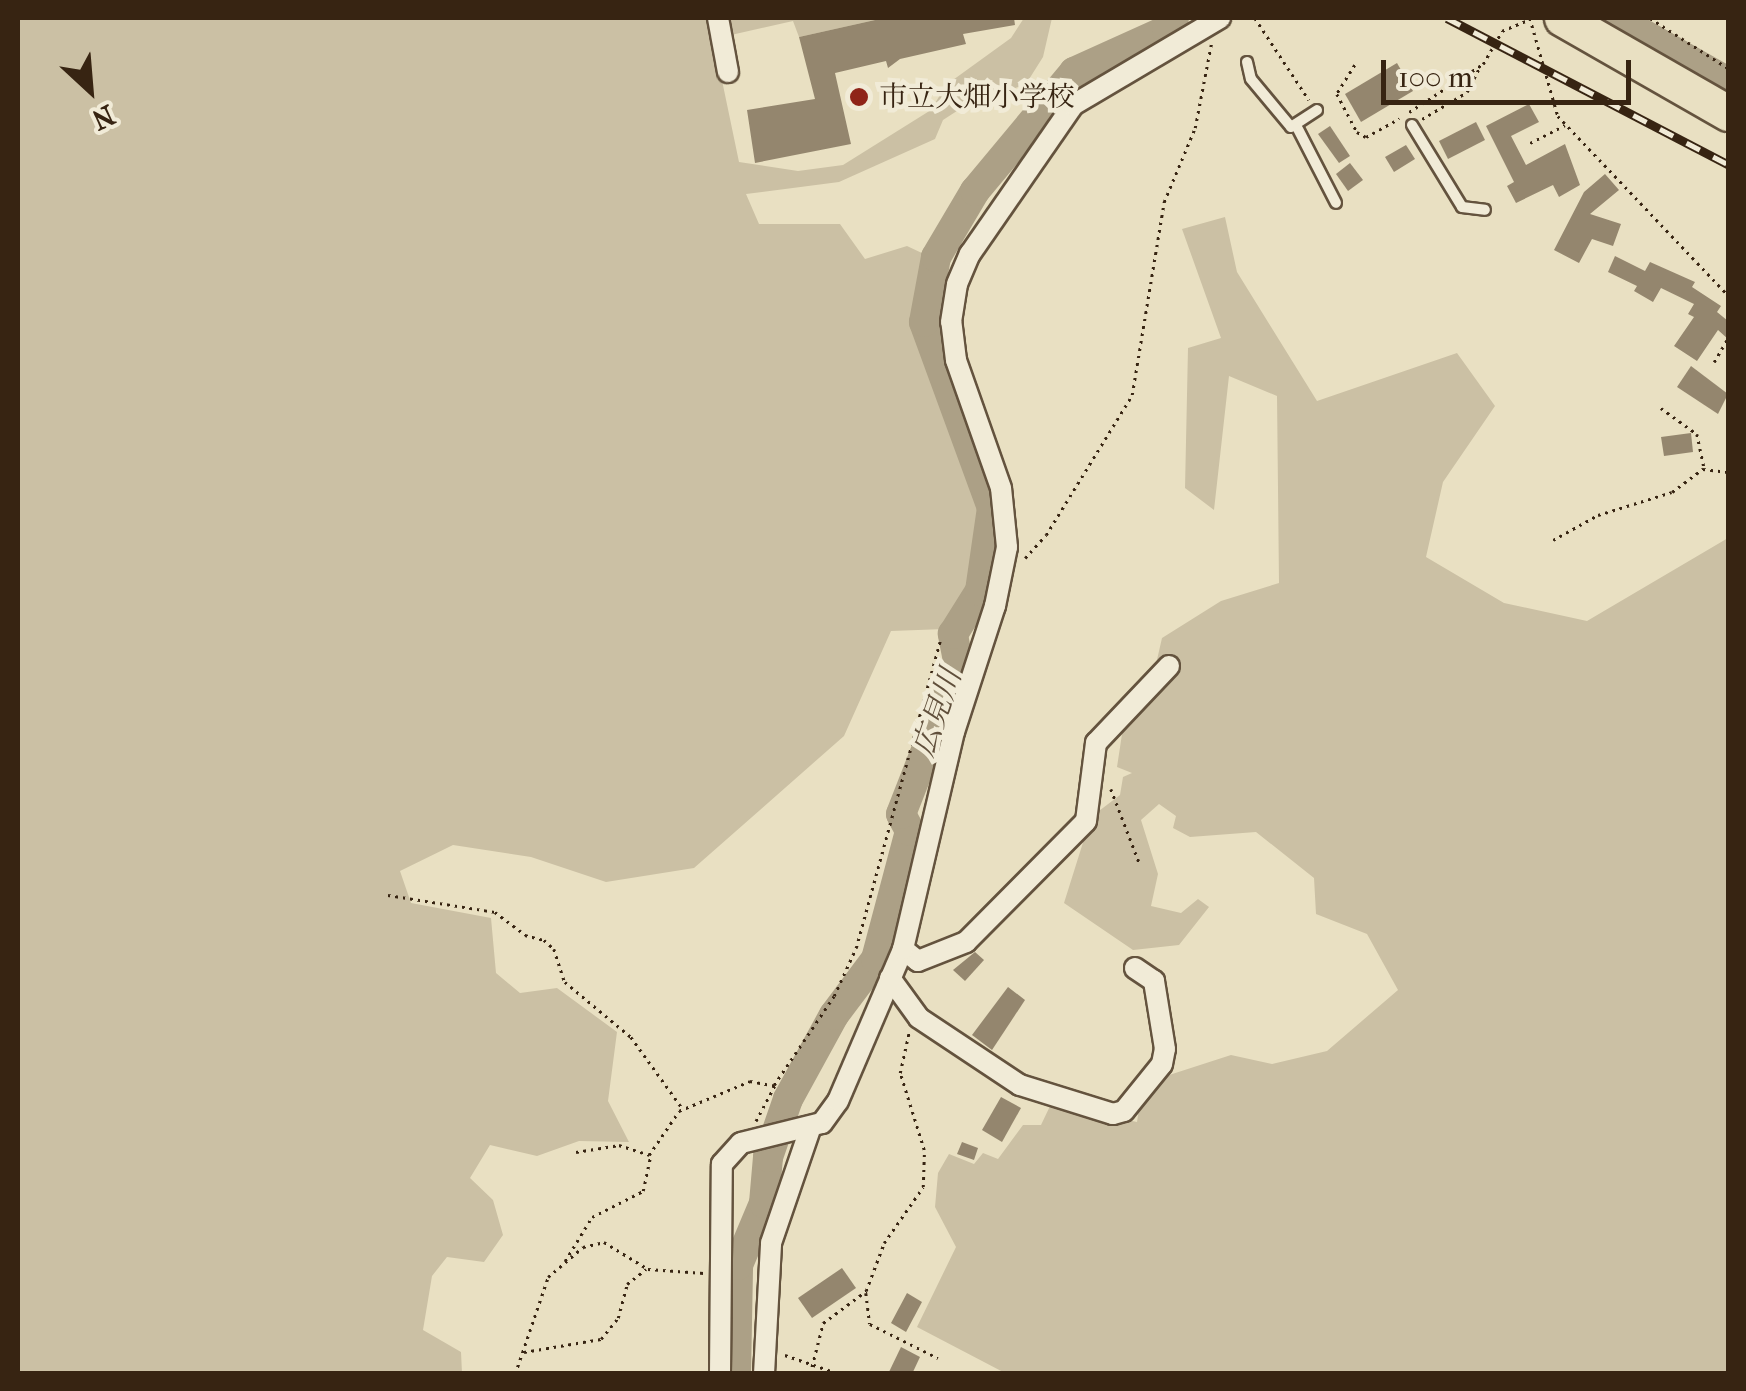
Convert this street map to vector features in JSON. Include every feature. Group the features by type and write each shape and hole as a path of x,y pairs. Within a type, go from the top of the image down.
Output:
{"highway":[{"path":"1540,19 1728,113"}],"street":[{"path":"718,18 728,72"},
{"path":"764,1374 772,1243 806,1131 838,1101 902,950 954,732 1007,546 1001,488 956,360 951,322 957,284 970,254 1073,105 1216,20"},
{"path":"902,950 918,961 966,942 1092,808 1090,767 1096,743 1169,666"},
{"path":"890,978 919,1018 1020,1085 1113,1114 1124,1111 1162,1064 1165,1049 1154,981 1135,968"},
{"path":"720,1374 722,1164 752,1139 806,1131"}],"lane":[{"path":"1247,62 1251,79 1298,129 1336,203"},
{"path":"1298,129 1318,110"},
{"path":"1412,125 1462,206 1484,210"}],"path":[{"path":"1255,18 1318,110"},
{"path":"1650,18 1728,68"},
{"path":"1412,125 1466,92 1502,31 1540,19 1566,124 1728,295"},
{"path":"1001,574 1046,535 1132,395 1164,202 1195,128 1216,20"},
{"path":"1356,64 1337,98 1366,136 1480,67"},
{"path":"1530,143 1566,124"},
{"path":"1714,362 1728,338"},
{"path":"1661,408 1698,434 1705,468"},
{"path":"1553,540 1598,515 1672,492 1705,468 1728,472"},
{"path":"752,1139 774,1085 834,996 856,948 940,641"},
{"path":"1092,808 1114,792 1139,862"},
{"path":"388,895 495,912 554,949 565,982 631,1037 683,1109"},
{"path":"919,1018 903,1047 900,1073 924,1150 925,1178 916,1202 884,1243 866,1290 870,1324 938,1358"},
{"path":"565,1261 592,1217 643,1191 649,1155 683,1109 741,1083 774,1085"},
{"path":"576,1152 619,1145 649,1155"},
{"path":"514,1374 548,1277 583,1247 604,1242 648,1268 723,1275"},
{"path":"522,1351 578,1348 601,1339 618,1318 628,1284 648,1268"},
{"path":"810,1374 822,1324 866,1290"},
{"path":"765,1348 840,1374"}],"shaded area":[{"path":"18,18 709,18 739,162 798,171 843,165 931,110 946,85 1011,38 1024,18 1052,18 1043,57 1026,84 960,109 943,120 935,139 839,182 746,194 759,224 840,224 865,259 907,246 924,254 916,301 919,334 981,505 974,583 945,629 891,631 844,736 694,868 606,882 531,857 453,845 400,871 411,903 491,918 496,973 520,993 557,988 617,1032 608,1101 629,1142 579,1141 537,1156 490,1145 470,1178 493,1200 503,1235 484,1262 447,1257 432,1276 423,1330 461,1352 462,1373 18,1373"},
{"path":"727,18 884,18 799,37 793,21 731,35"},
{"path":"1225,217 1237,272 1317,401 1457,353 1495,406 1443,482 1426,557 1504,603 1587,621 1728,538 1728,1373 1005,1373 917,1327 956,1247 935,1207 938,1173 949,1154 974,1164 983,1153 998,1159 1023,1125 1041,1125 1051,1104 1137,1122 1140,1102 1163,1077 1231,1055 1272,1064 1327,1051 1398,990 1367,934 1316,914 1314,878 1256,832 1190,837 1173,828 1176,816 1159,804 1141,820 1158,874 1151,906 1181,913 1198,899 1209,907 1179,945 1133,950 1064,903 1091,817 1120,795 1123,777 1132,773 1117,767 1124,721 1148,699 1162,638 1221,601 1279,583 1277,396 1229,376 1214,510 1185,488 1188,348 1221,338 1182,229"}],"building":[{"path":"884,18 1014,18 1015,25 963,34 966,44 900,59 888,68 886,61 835,73 851,144 755,163 747,110 815,99 799,37"},
{"path":"1397,63 1413,91 1361,122 1345,94"},
{"path":"1529,104 1539,122 1511,136 1526,165 1565,144 1580,185 1559,197 1553,185 1516,203 1507,186 1514,182 1486,126"},
{"path":"1476,122 1485,140 1448,159 1439,141"},
{"path":"1330,126 1350,156 1339,163 1318,134"},
{"path":"1406,145 1415,159 1394,172 1385,157"},
{"path":"1350,163 1363,180 1348,191 1336,174"},
{"path":"1605,174 1619,190 1590,214 1621,224 1613,246 1592,239 1579,263 1554,250 1584,192"},
{"path":"1615,256 1645,271 1650,262 1695,282 1692,287 1721,306 1717,312 1728,321 1728,339 1718,330 1697,361 1674,346 1694,317 1688,314 1694,304 1661,288 1653,302 1634,291 1637,286 1608,272"},
{"path":"1691,366 1728,394 1718,414 1677,387"},
{"path":"1691,433 1693,452 1664,456 1661,437"},
{"path":"975,952 984,960 965,981 953,970"},
{"path":"1008,987 1025,1000 992,1050 972,1035"},
{"path":"1001,1097 1021,1108 1002,1142 982,1130"},
{"path":"962,1142 978,1148 974,1160 957,1154"},
{"path":"842,1268 856,1288 812,1318 798,1298"},
{"path":"907,1293 922,1302 906,1332 891,1323"},
{"path":"901,1347 920,1357 912,1374 888,1374"}],"waterway":[{"name":"広見川","path":"736,1374 738,1265 764,1203 768,1157 788,1099 834,1015 876,959 910,831 901,814 959,666 953,634 980,591 992,508 924,322 936,257 975,191 1074,72 1167,30 1174,18"},
{"path":"1615,18 1728,82"}],"railway":[{"path":"1447,18 1728,164"}],"place":[{"name":"市立大畑小学校","path":"859,97"}]}
